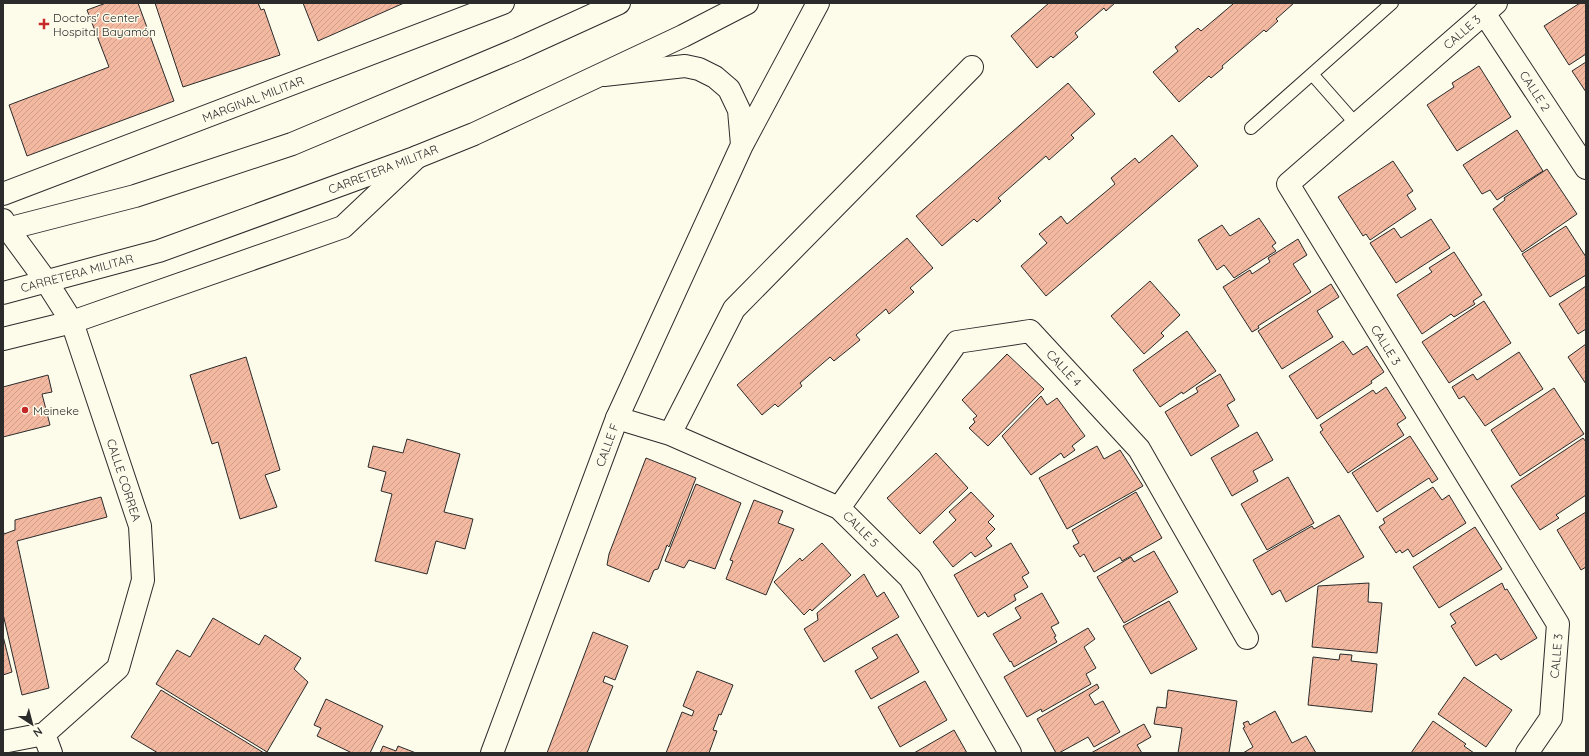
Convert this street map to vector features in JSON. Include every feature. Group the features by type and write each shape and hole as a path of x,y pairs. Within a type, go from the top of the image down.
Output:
{"street":[{"name":"MARGINAL MILITAR","path":"3,194 503,3"},
{"path":"5,226 135,196 292,144 518,49 619,3"},
{"name":"CARRETERA MILITAR","path":"3,293 160,251 417,157 474,134 599,76 683,36 747,3"},
{"name":"CALLE F","path":"492,753 617,418 742,145 818,3"},
{"name":"CALLE 3","path":"1490,8 1288,184 1558,624 1551,718 1527,753"},
{"name":"CALLE 2","path":"1490,8 1586,168"},
{"path":"599,76 685,66 715,77 729,90 739,110 742,145"},
{"path":"670,434 734,309 972,67"},
{"path":"3,339 72,322 344,227 417,157"},
{"name":"CALLE CORREA","path":"3,742 48,743 118,668 143,580 140,526 72,322 46,282 5,226"},
{"name":"CALLE 4","path":"839,508 957,342 1030,331 1139,449 1247,638"},
{"name":"CALLE 5","path":"617,418 670,434 839,508 910,578 1010,753"}],"lane":[{"path":"1251,128 1392,3"},
{"path":"1312,74 1356,124"}],"building":[{"path":"106,3 138,3 174,101 27,156 9,105 109,67 87,10"},
{"path":"155,3 258,3 261,10 264,9 280,55 183,87"},
{"path":"303,3 404,3 318,41"},
{"path":"1049,3 1115,3 1106,11 1104,8 1075,33 1078,37 1053,58 1051,56 1037,68 1011,36"},
{"path":"1231,3 1294,3 1276,19 1278,21 1266,32 1264,30 1222,66 1223,68 1211,78 1209,76 1179,102 1153,72 1178,51 1175,47 1198,28 1201,31 1233,4"},
{"path":"1580,3 1586,3 1586,54 1569,65 1544,26"},
{"path":"1586,62 1586,92 1572,71"},
{"path":"1479,66 1511,117 1457,151 1427,105 1454,87 1452,83"},
{"path":"1068,83 1095,114 1071,135 1074,138 1049,160 1046,156 998,198 1001,201 977,222 974,219 942,246 916,216"},
{"path":"1517,130 1543,171 1497,200 1490,190 1482,194 1463,165"},
{"path":"1172,135 1198,166 1046,296 1021,266 1047,243 1039,234 1061,216 1067,224 1115,184 1111,178 1135,158 1139,163"},
{"path":"1393,161 1413,191 1407,195 1416,209 1370,240 1366,234 1363,236 1338,197"},
{"path":"1547,169 1577,214 1522,252 1493,209 1505,200 1504,198"},
{"path":"1259,218 1276,243 1272,246 1276,251 1234,278 1224,265 1217,270 1198,240 1222,225 1230,236"},
{"path":"1431,219 1450,248 1396,283 1370,243 1394,228 1401,238"},
{"path":"1566,226 1586,257 1586,275 1550,297 1522,254"},
{"path":"907,238 933,268 910,288 914,292 889,314 886,309 856,335 860,340 834,361 830,357 800,383 802,386 778,407 775,404 762,415 737,385"},
{"path":"1298,239 1307,255 1293,264 1311,292 1258,326 1259,328 1252,332 1223,287 1250,270 1252,274 1270,262 1268,258"},
{"path":"1454,252 1482,295 1473,301 1475,304 1454,317 1451,314 1422,334 1397,295 1432,272 1429,268"},
{"path":"1150,281 1180,315 1161,333 1164,336 1144,354 1111,316"},
{"path":"1331,284 1339,297 1317,311 1333,337 1282,369 1258,331"},
{"path":"1586,286 1586,329 1578,334 1559,304"},
{"path":"1484,301 1511,343 1449,383 1422,342"},
{"path":"1187,331 1216,371 1183,394 1182,392 1160,407 1133,370"},
{"path":"1343,341 1353,355 1367,346 1384,372 1371,381 1372,383 1317,419 1289,376"},
{"path":"1586,344 1586,384 1568,357"},
{"path":"1519,352 1543,389 1485,426 1464,396 1459,399 1452,387 1473,374 1477,380"},
{"path":"1007,354 1044,389 988,446 969,428 975,422 973,419 977,416 962,400"},
{"path":"246,357 280,470 265,475 277,507 240,519 218,442 212,444 190,375"},
{"path":"1220,374 1235,400 1227,405 1239,426 1191,456 1165,412 1198,392 1196,388"},
{"name":"Meineke","path":"48,375 52,392 42,394 50,425 3,437 3,387"},
{"path":"1386,387 1406,418 1397,424 1404,435 1348,473 1320,432 1323,430 1320,425 1373,390 1376,394"},
{"path":"1554,388 1584,434 1520,476 1491,430"},
{"path":"1041,396 1047,405 1057,398 1085,436 1072,446 1075,450 1064,458 1061,453 1031,475 1002,436"},
{"path":"1257,432 1273,460 1253,471 1258,481 1232,496 1211,458"},
{"path":"1410,436 1438,479 1432,483 1429,478 1377,512 1352,473"},
{"path":"1583,438 1586,442 1586,495 1556,515 1559,518 1540,530 1511,486"},
{"path":"407,439 460,454 444,512 473,519 465,549 436,541 427,574 375,561 392,494 381,491 386,472 368,467 373,446 403,453"},
{"path":"1097,446 1104,459 1120,450 1143,486 1067,529 1039,478"},
{"path":"936,453 968,488 920,534 887,498"},
{"path":"646,458 696,478 669,547 667,545 658,569 654,570 649,582 607,565 609,554"},
{"path":"1288,477 1314,523 1267,550 1241,504"},
{"path":"696,484 741,503 715,569 689,560 684,568 665,561"},
{"path":"1433,487 1442,500 1449,495 1466,523 1413,557 1408,549 1402,553 1400,550 1396,553 1379,527 1385,523 1383,519"},
{"path":"971,492 994,516 988,522 995,529 986,538 992,546 975,557 971,552 953,567 933,542 956,520 949,512"},
{"path":"1136,492 1162,538 1122,561 1120,557 1094,572 1084,554 1080,557 1073,546 1079,543 1072,530"},
{"path":"101,497 107,517 17,541 49,688 22,695 3,614 3,529 4,534 15,530 15,520"},
{"path":"754,500 783,511 778,523 794,529 766,595 726,579 733,561 730,560"},
{"path":"1586,512 1586,567 1581,570 1557,530"},
{"path":"1339,515 1364,557 1286,602 1280,590 1272,595 1253,560 1312,526 1314,529"},
{"path":"1475,527 1502,569 1439,608 1413,567"},
{"path":"822,543 851,575 812,611 810,609 804,615 774,582 800,558 802,561"},
{"path":"1011,543 1029,573 1022,577 1028,587 1014,595 1016,600 988,617 985,612 978,617 954,575"},
{"path":"1154,551 1178,592 1124,623 1097,577 1131,557 1134,562"},
{"path":"864,574 877,597 884,592 899,617 824,662 804,629 818,620 817,613"},
{"path":"1369,583 1368,602 1382,603 1377,653 1312,647 1318,586"},
{"path":"1502,583 1505,590 1507,589 1537,638 1501,660 1496,654 1476,666 1451,626 1456,623 1450,614"},
{"path":"1042,593 1059,623 1051,627 1056,636 1054,637 1057,642 1014,667 993,634 1021,618 1015,608"},
{"path":"1169,601 1197,649 1151,674 1123,626"},
{"path":"213,618 259,645 265,635 301,658 294,669 308,682 267,752 156,684 177,650 190,657"},
{"path":"1088,628 1095,639 1084,647 1096,668 1086,674 1091,684 1042,712 1041,709 1027,717 1004,677"},
{"path":"593,632 628,646 615,680 605,676 603,682 613,686 587,753 547,753"},
{"path":"897,634 919,672 871,699 855,671 878,658 872,648"},
{"path":"3,636 12,672 3,675"},
{"path":"1340,654 1352,655 1351,661 1377,664 1372,712 1308,705 1313,657 1339,660"},
{"path":"697,671 733,685 721,715 719,714 713,730 717,731 709,753 666,753 682,712 692,716 694,711 683,706"},
{"path":"1464,677 1512,710 1486,747 1438,714"},
{"path":"925,681 947,720 900,747 878,707"},
{"path":"1097,684 1099,688 1089,695 1095,705 1103,701 1120,732 1094,747 1088,737 1059,753 1056,753 1037,719"},
{"path":"161,690 264,753 158,753 131,737"},
{"path":"1168,690 1237,701 1229,753 1178,753 1182,728 1154,724 1157,707 1166,708"},
{"path":"326,699 383,726 370,753 352,753 317,736 321,728 314,725"},
{"path":"1275,711 1292,743 1306,736 1316,753 1243,753 1253,747 1243,728 1245,727 1243,723 1248,721 1250,725"},
{"path":"1433,721 1466,744 1464,746 1474,753 1411,753"},
{"path":"1144,724 1151,737 1137,745 1142,753 1091,753"},
{"path":"954,730 967,753 914,753"},
{"path":"383,746 396,751 398,746 416,753 380,753"}],"place":[{"name":"Doctors' Center Hospital Bayamón","path":"44,24"},
{"name":"Meineke","path":"25,410"}]}
